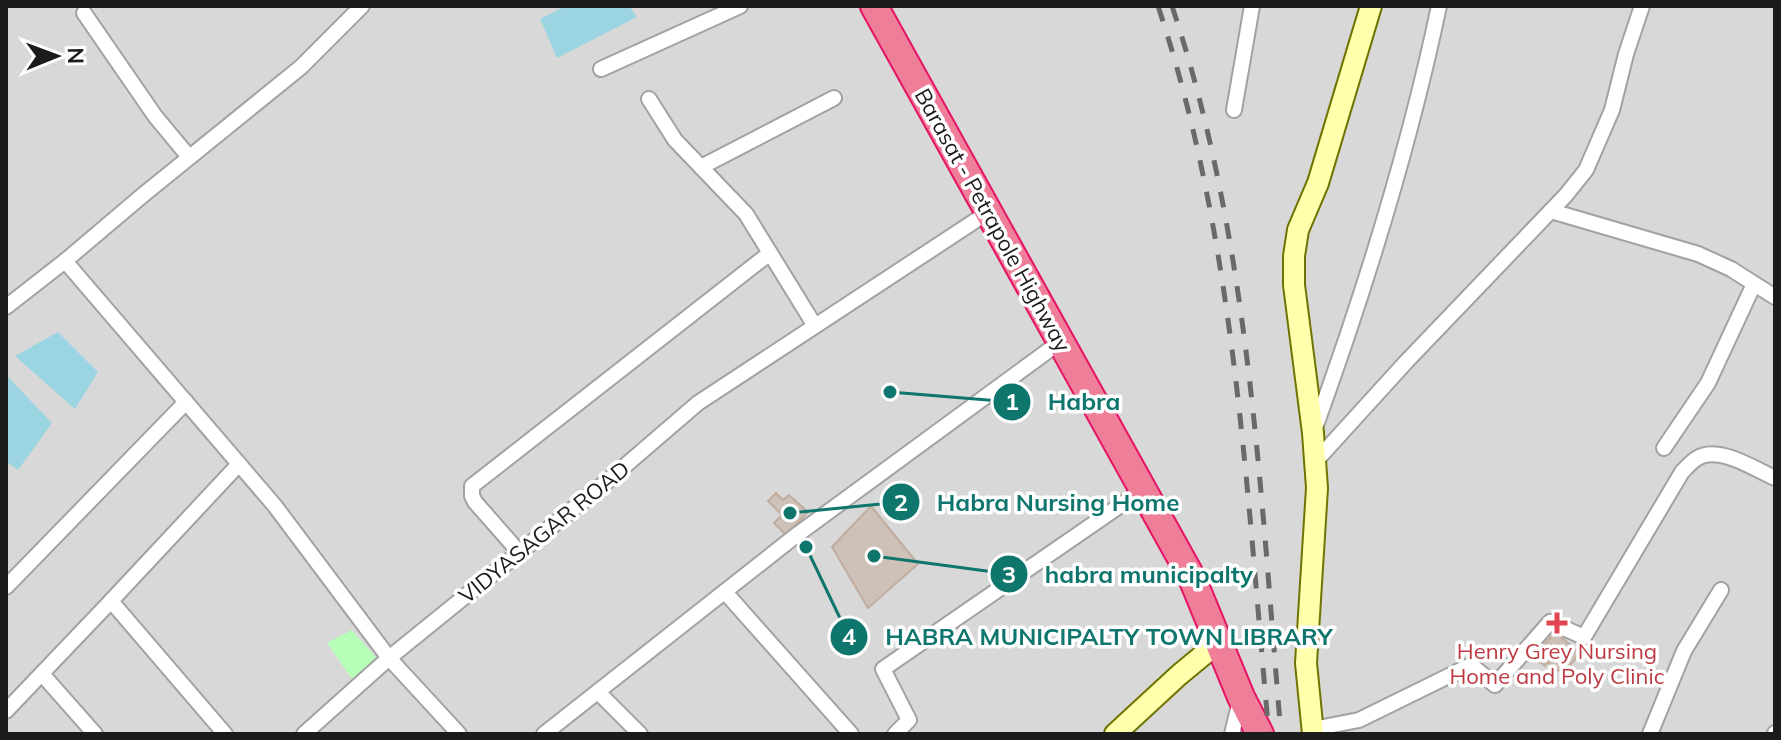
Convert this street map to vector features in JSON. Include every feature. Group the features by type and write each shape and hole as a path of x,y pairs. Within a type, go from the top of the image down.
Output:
{"highway":[{"name":"Barasat - Petrapole Highway","path":"874,6 1205,604 1241,697 1260,734"}],"main road":[{"path":"1313,731 1306,663 1314,549 1315,462 1294,285 1294,256 1298,230 1318,183 1371,6"},
{"path":"1115,734 1219,642"}],"street":[{"path":"6,307 301,67 362,6"},
{"path":"601,69 740,6"},
{"path":"1234,110 1252,6"},
{"path":"1313,433 1343,350 1408,137 1439,6"},
{"path":"1315,462 1586,170 1612,110 1642,6"},
{"path":"84,13 155,116 189,157"},
{"path":"701,167 834,98"},
{"path":"649,99 669,132 746,214 815,326"},
{"path":"1551,211 1698,254 1731,269 1775,297"},
{"name":"VIDYASAGAR ROAD","path":"304,734 389,658 698,403 987,213"},
{"path":"519,552 475,502 472,486 770,253"},
{"path":"65,261 275,506 389,658 459,734"},
{"path":"1664,448 1708,383 1754,284"},
{"path":"544,734 806,528 1060,342"},
{"path":"6,587 186,402"},
{"path":"1313,731 1359,720 1471,665 1495,685 1550,622 1584,637 1682,472 1695,459 1705,454 1718,454 1775,478"},
{"path":"6,711 239,464"},
{"path":"895,734 909,720 883,669 1144,489"},
{"path":"1650,734 1684,651 1721,590"},
{"path":"725,592 851,734"},
{"path":"111,601 225,734"},
{"path":"42,674 95,734"},
{"path":"598,692 640,734"},
{"path":"1232,734 1241,697"}],"shaded area":[{"path":"6,6 1775,6 1775,734 6,734"}],"green space":[{"path":"352,630 379,661 352,679 327,643"}],"water":[{"path":"566,6 629,6 637,17 557,58 540,19"},
{"path":"58,332 98,372 75,409 15,356"},
{"path":"6,375 52,423 18,470 6,461"}],"building":[{"path":"776,493 783,500 789,495 808,512 786,535 774,523 782,515 768,501"},
{"path":"871,506 918,564 868,608 832,547"},
{"path":"1555,632 1580,653 1563,674 1548,662 1545,666 1534,657"}],"railway":[{"path":"1158,6 1184,95 1205,184 1221,275 1244,458 1269,734"},
{"path":"1172,6 1198,94 1219,184 1235,275 1258,458 1281,734"}],"place":[{"name":"Habra","path":"890,392"},
{"name":"Habra Nursing Home","path":"790,513"},
{"name":"HABRA MUNICIPALTY TOWN LIBRARY","path":"806,547"},
{"name":"habra municipalty","path":"874,556"},
{"name":"Henry Grey Nursing Home and Poly Clinic","path":"1557,623"}]}
